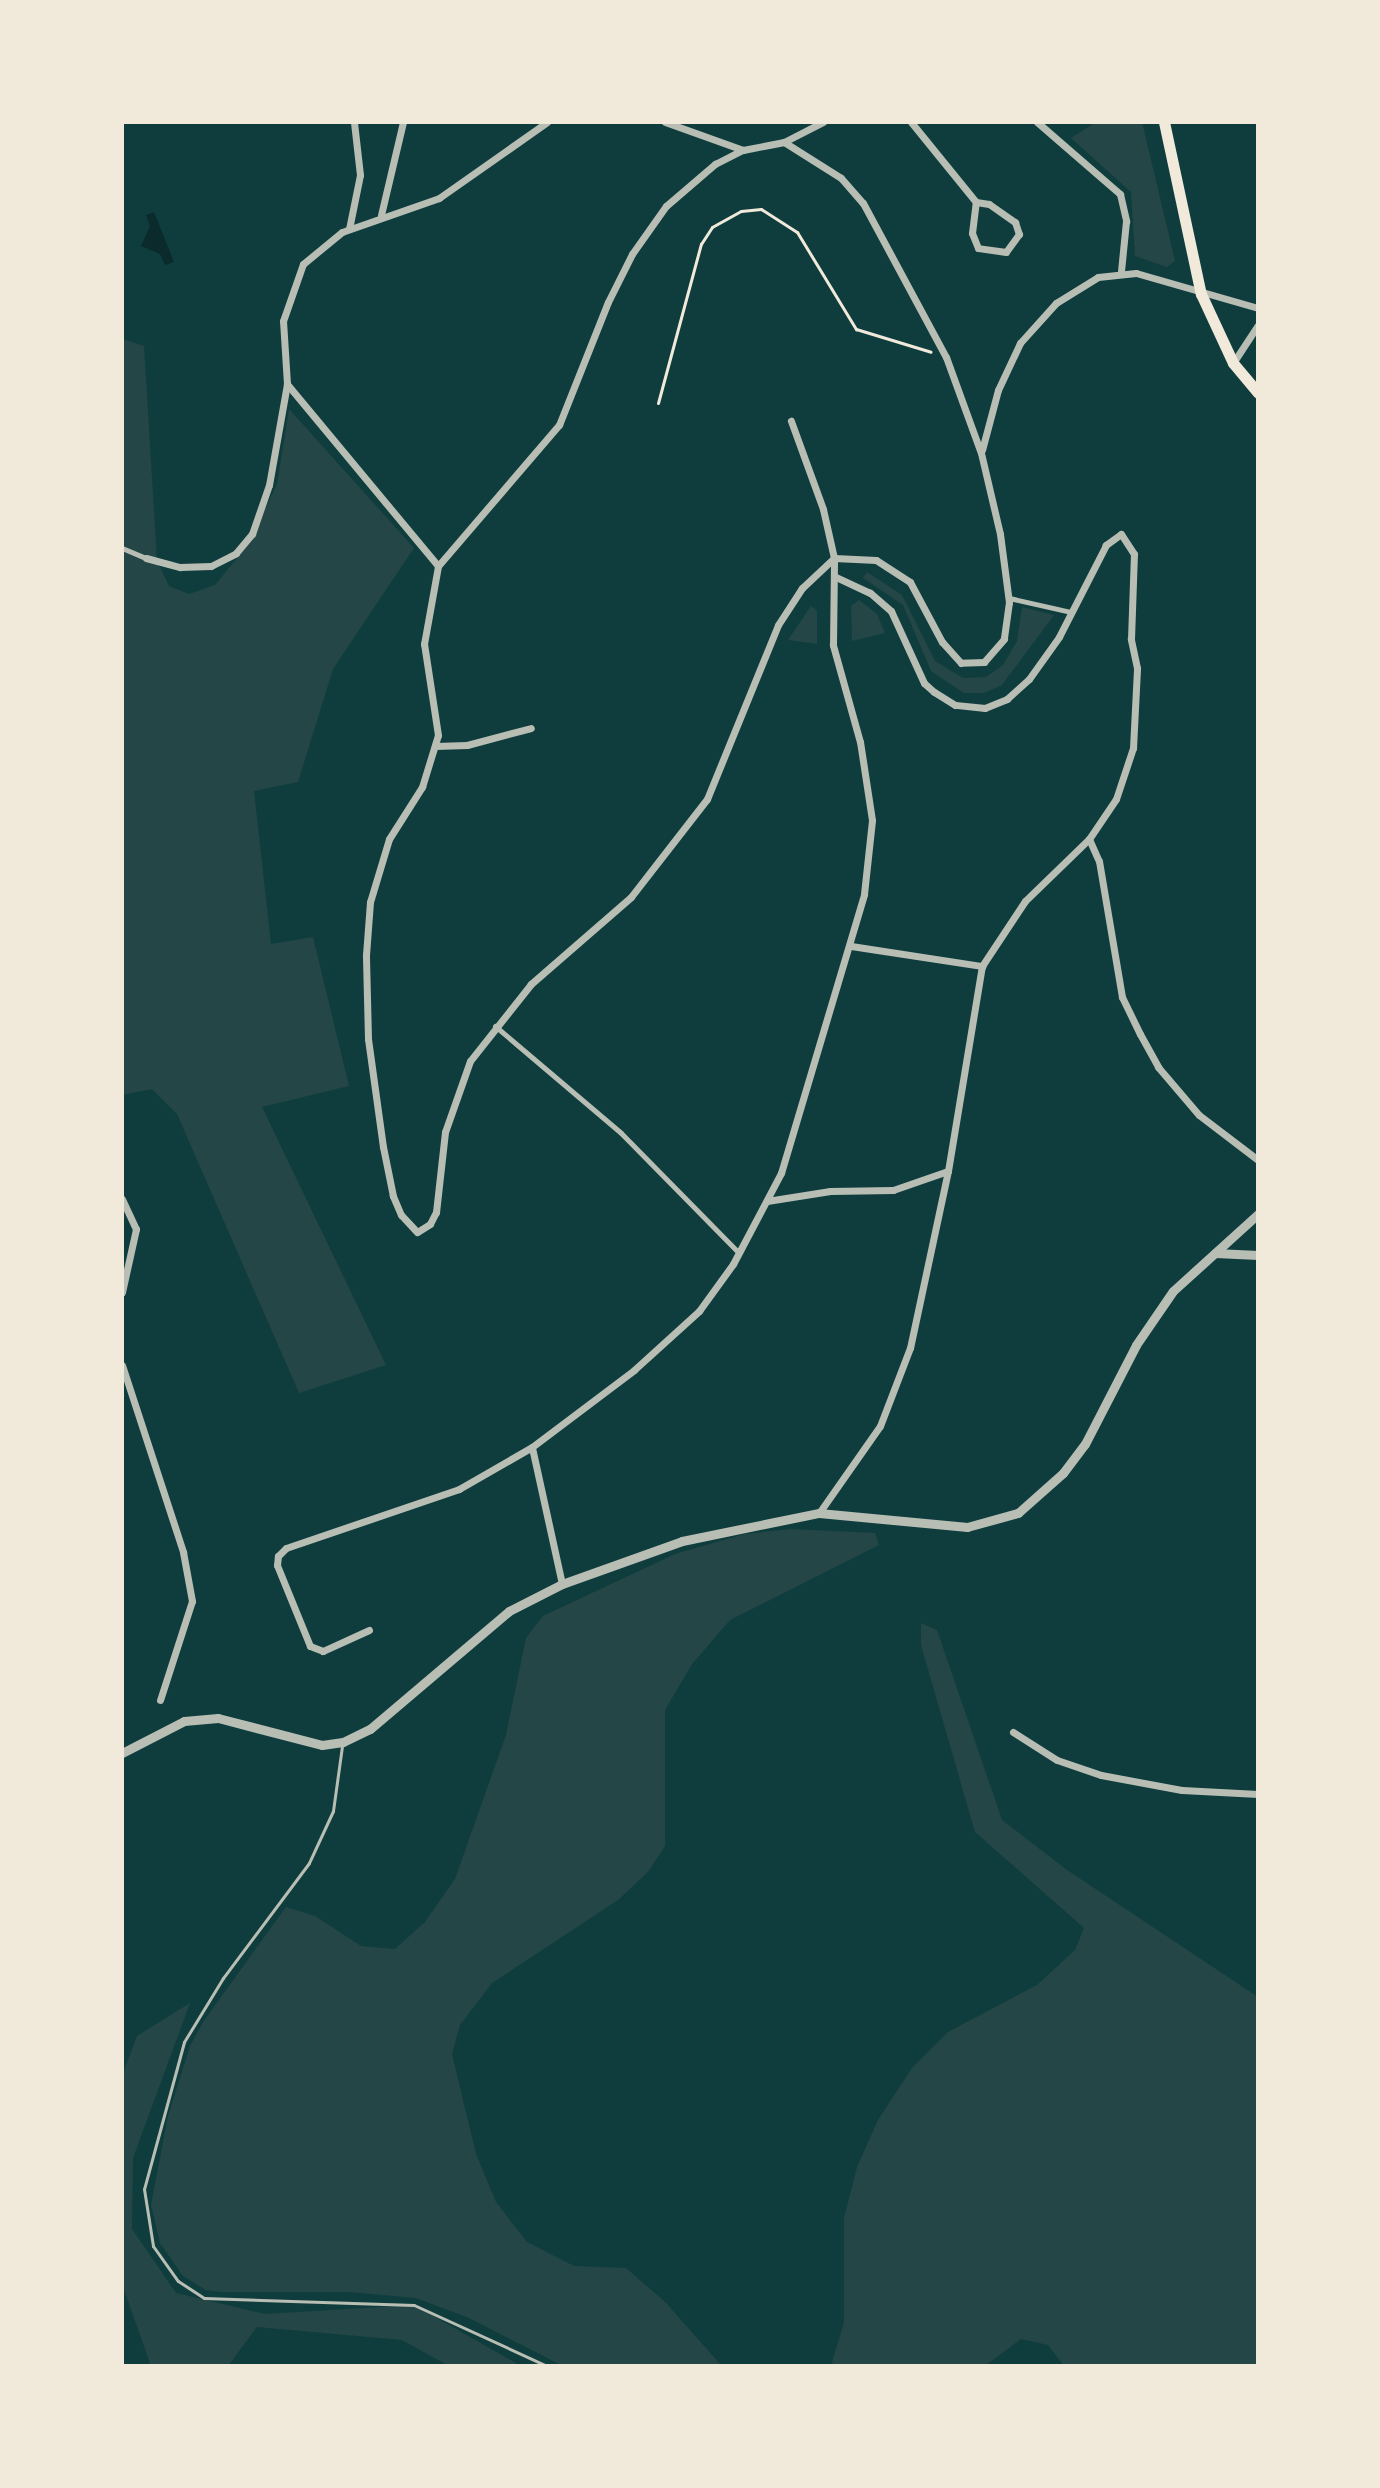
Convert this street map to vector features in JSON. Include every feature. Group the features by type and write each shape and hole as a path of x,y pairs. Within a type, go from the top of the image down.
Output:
{"main road":[{"path":"1164,122 1201,294 1233,363 1258,393"}],"street":[{"path":"349,229 360,175 354,122"},
{"path":"381,215 403,122"},
{"path":"122,548 180,567 211,566 246,543 267,494 287,384 283,321 289,294 303,264 349,229 381,215 439,198 547,122"},
{"path":"665,122 743,150"},
{"path":"784,142 841,178 863,203 946,357 981,453 1009,598 999,649 972,665 947,650 921,598 898,573 876,560 834,558 786,609 707,799 631,897 531,984 495,1025 459,1085 440,1155 436,1212 430,1224 417,1232 401,1215 383,1147 368,1039 366,955 370,902 389,839 422,787 435,746 424,644 438,566 528,467 559,425 608,302 651,223 698,175 743,150 784,142 823,122"},
{"path":"911,122 976,202 989,204 1015,222 1019,234 1006,252 993,254 978,248 972,233 976,202"},
{"path":"1037,122 1120,194 1126,221 1121,271"},
{"path":"981,453 998,390 1034,324 1078,288 1121,271 1258,308"},
{"path":"1233,363 1258,325"},
{"path":"287,384 438,566"},
{"path":"369,1630 323,1651 310,1646 277,1565 278,1556 286,1548 390,1517 459,1489 532,1447 634,1370 699,1311 739,1253 767,1201 794,1135 851,946 868,870 872,820 860,742 833,645 834,558 823,509 791,421"},
{"path":"819,1513 880,1426 899,1386 948,1171 982,966 1025,901 1089,839 1116,799 1133,748 1135,580 1134,554 1126,537 1117,533 1106,545 1059,637 1017,691 996,705 968,707 944,700 924,683 882,602 835,577"},
{"path":"1009,598 1071,612"},
{"path":"435,746 467,745 531,728"},
{"path":"1089,839 1099,861 1122,997 1140,1034 1158,1067 1199,1115 1258,1160"},
{"path":"851,946 982,966"},
{"path":"495,1025 621,1133 739,1253"},
{"path":"767,1201 830,1191 893,1190 948,1171"},
{"path":"122,1199 136,1229 122,1292"},
{"path":"122,1753 184,1721 218,1718 322,1745 343,1742 370,1729 479,1632 562,1584 682,1541 819,1513 967,1527 1018,1513 1063,1473 1085,1444 1153,1317 1173,1291 1258,1214"},
{"path":"1215,1253 1258,1255"},
{"path":"122,1365 183,1552 192,1601 160,1700"},
{"path":"532,1447 562,1584"},
{"path":"1013,1732 1057,1760 1101,1775 1182,1790 1258,1794"}],"lane":[{"path":"343,1742 333,1811 309,1863 223,1978 184,2042 144,2189 153,2246 178,2281 204,2298 414,2305 547,2366"}],"path":[{"path":"658,403 701,244 712,227 741,211 761,209 797,232 856,329 946,357"}],"shaded area":[{"path":"1096,122 1142,122 1175,261 1167,267 1135,256 1131,192 1071,138"},
{"path":"154,212 174,262 165,265 160,254 141,246 150,226 146,215"},
{"path":"122,339 144,346 157,561 169,586 189,594 215,585 248,545 277,484 289,409 414,548 333,669 298,782 254,791 271,944 313,937 349,1086 262,1107 386,1365 299,1393 177,1114 152,1089 122,1095"},
{"path":"867,572 902,595 935,661 963,678 986,677 1003,665 1017,641 1022,607 1054,615 1002,685 984,693 964,693 931,671 903,605 863,578"},
{"path":"859,600 877,614 885,633 852,641 851,606"},
{"path":"811,606 817,611 817,644 788,640"},
{"path":"790,1529 875,1533 879,1545 730,1620 692,1664 665,1710 665,1846 648,1872 618,1900 492,1983 460,2025 452,2054 476,2154 496,2202 527,2242 574,2266 626,2268 665,2302 722,2366 563,2366 469,2318 416,2298 349,2292 221,2292 206,2290 183,2276 160,2243 151,2205 168,2116 190,2046 203,2022 286,1907 315,1916 361,1946 395,1949 425,1922 455,1879 506,1735 526,1638 543,1616 675,1554 745,1534"},
{"path":"921,1623 937,1630 1002,1820 1067,1870 1258,1997 1258,2366 1064,2366 1048,2345 1021,2339 985,2366 831,2366 844,2322 844,2218 857,2167 878,2120 912,2068 948,2032 1037,1985 1075,1950 1084,1928 975,1832 921,1645"},
{"path":"190,2003 133,2158 132,2229 176,2293 265,2314 414,2305 521,2366 449,2366 402,2340 257,2327 228,2366 151,2366 122,2284 122,2076 137,2036"}]}
